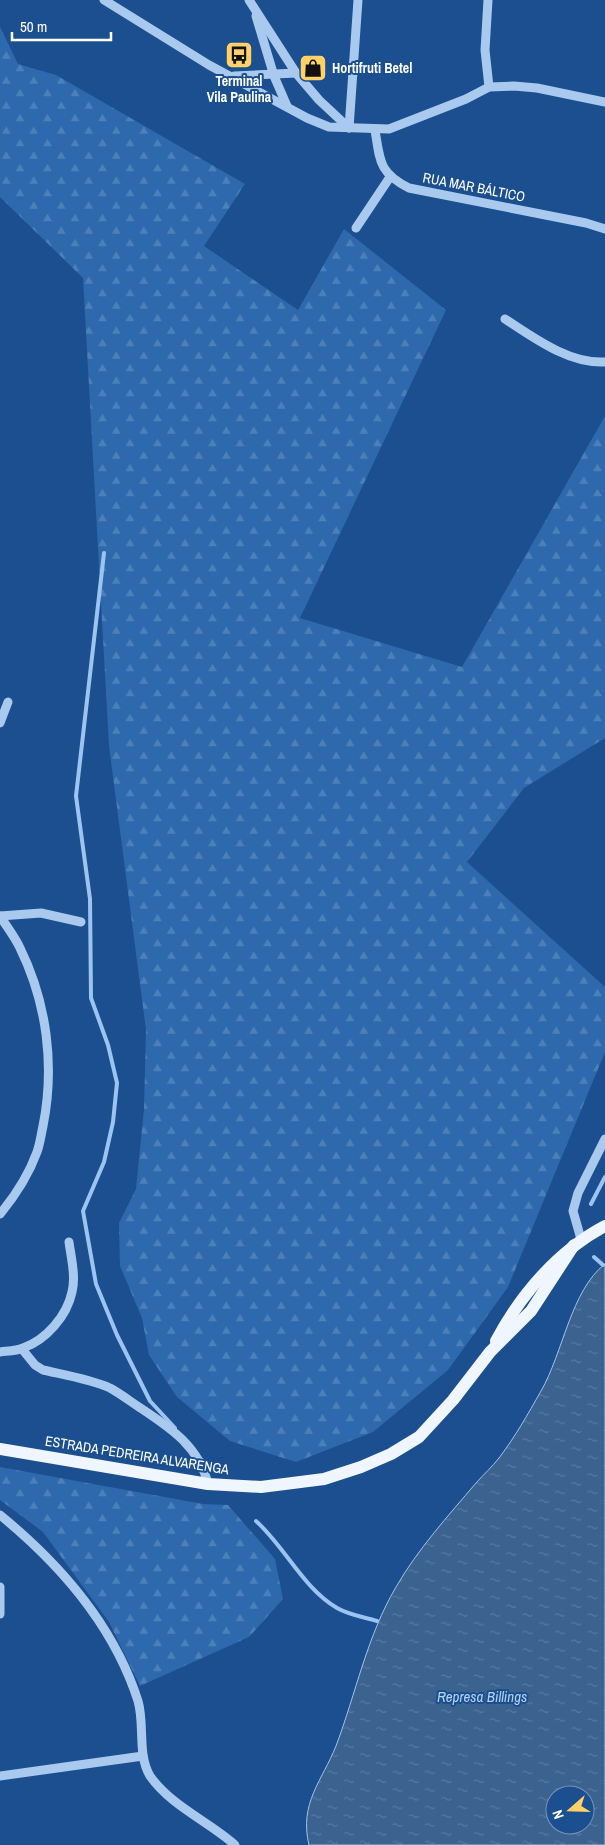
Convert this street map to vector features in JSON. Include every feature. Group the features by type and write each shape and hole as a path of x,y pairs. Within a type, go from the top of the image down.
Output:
{"main road":[{"name":"ESTRADA PEDREIRA ALVARENGA","path":"0,1449 208,1484 261,1488 290,1485 333,1476 391,1454 419,1437 453,1400 490,1352 531,1312 577,1242 605,1226"}],"street":[{"path":"104,0 231,76 307,118 329,127 389,129 420,118 489,87 514,86 537,88 605,102"},
{"path":"249,0 261,30 274,76 287,106"},
{"path":"249,0 296,73 319,100 349,128"},
{"path":"349,128 358,0"},
{"path":"488,0 485,50 489,87"},
{"path":"231,76 274,76 296,73"},
{"path":"356,228 390,177 380,160 375,130"},
{"name":"RUA MAR BÁLTICO","path":"390,177 409,188 586,223 605,229"},
{"path":"505,319 540,342 583,360 605,362"},
{"path":"0,723 8,702"},
{"path":"0,1214 11,1200 38,1151 47,1106 50,1077 48,1044 36,990 20,948 0,916 40,914 81,922"},
{"path":"577,1242 573,1211 578,1193 605,1139"},
{"path":"0,1352 22,1349 54,1326 67,1308 73,1290 69,1242"},
{"path":"22,1349 35,1365 43,1370 96,1383 110,1389 171,1428 186,1440 198,1456 208,1484"},
{"path":"0,1515 28,1538 70,1583 97,1618 131,1679 141,1709 144,1756 149,1774 161,1789 235,1845"},
{"path":"0,1587 0,1614"},
{"path":"0,1776 144,1756"}],"green space":[{"path":"0,27 18,64 56,75 245,184 204,246 298,310 344,229 446,310 300,618 462,667 605,416 605,738 524,788 467,862 605,987 605,1052 508,1287 448,1370 373,1432 296,1462 230,1441 177,1397 149,1355 142,1318 120,1266 119,1223 136,1189 144,1109 146,1030 109,746 83,278 0,197"},
{"path":"0,1467 203,1504 228,1505 275,1559 283,1599 249,1637 140,1686 109,1622 43,1532 0,1500"}],"water":[{"name":"Represa Billings","path":"605,1264 605,1845 309,1845 307,1817 309,1804 336,1746 377,1625 386,1606 396,1587 424,1546 444,1520 496,1461 516,1434 549,1376 568,1323 584,1289 593,1275"}],"waterway":[{"path":"104,553 76,796 90,899 91,998 108,1045 117,1083 113,1122 104,1162 83,1211 96,1284 117,1335 150,1401 175,1428"},
{"path":"591,1204 605,1177"},
{"path":"594,1257 603,1265"},
{"path":"202,1460 211,1470"},
{"path":"256,1521 304,1579 325,1600 346,1612 377,1621"}],"place":[{"name":"Terminal Vila Paulina","path":"239,55"},
{"name":"Hortifruti Betel","path":"313,68"}]}
